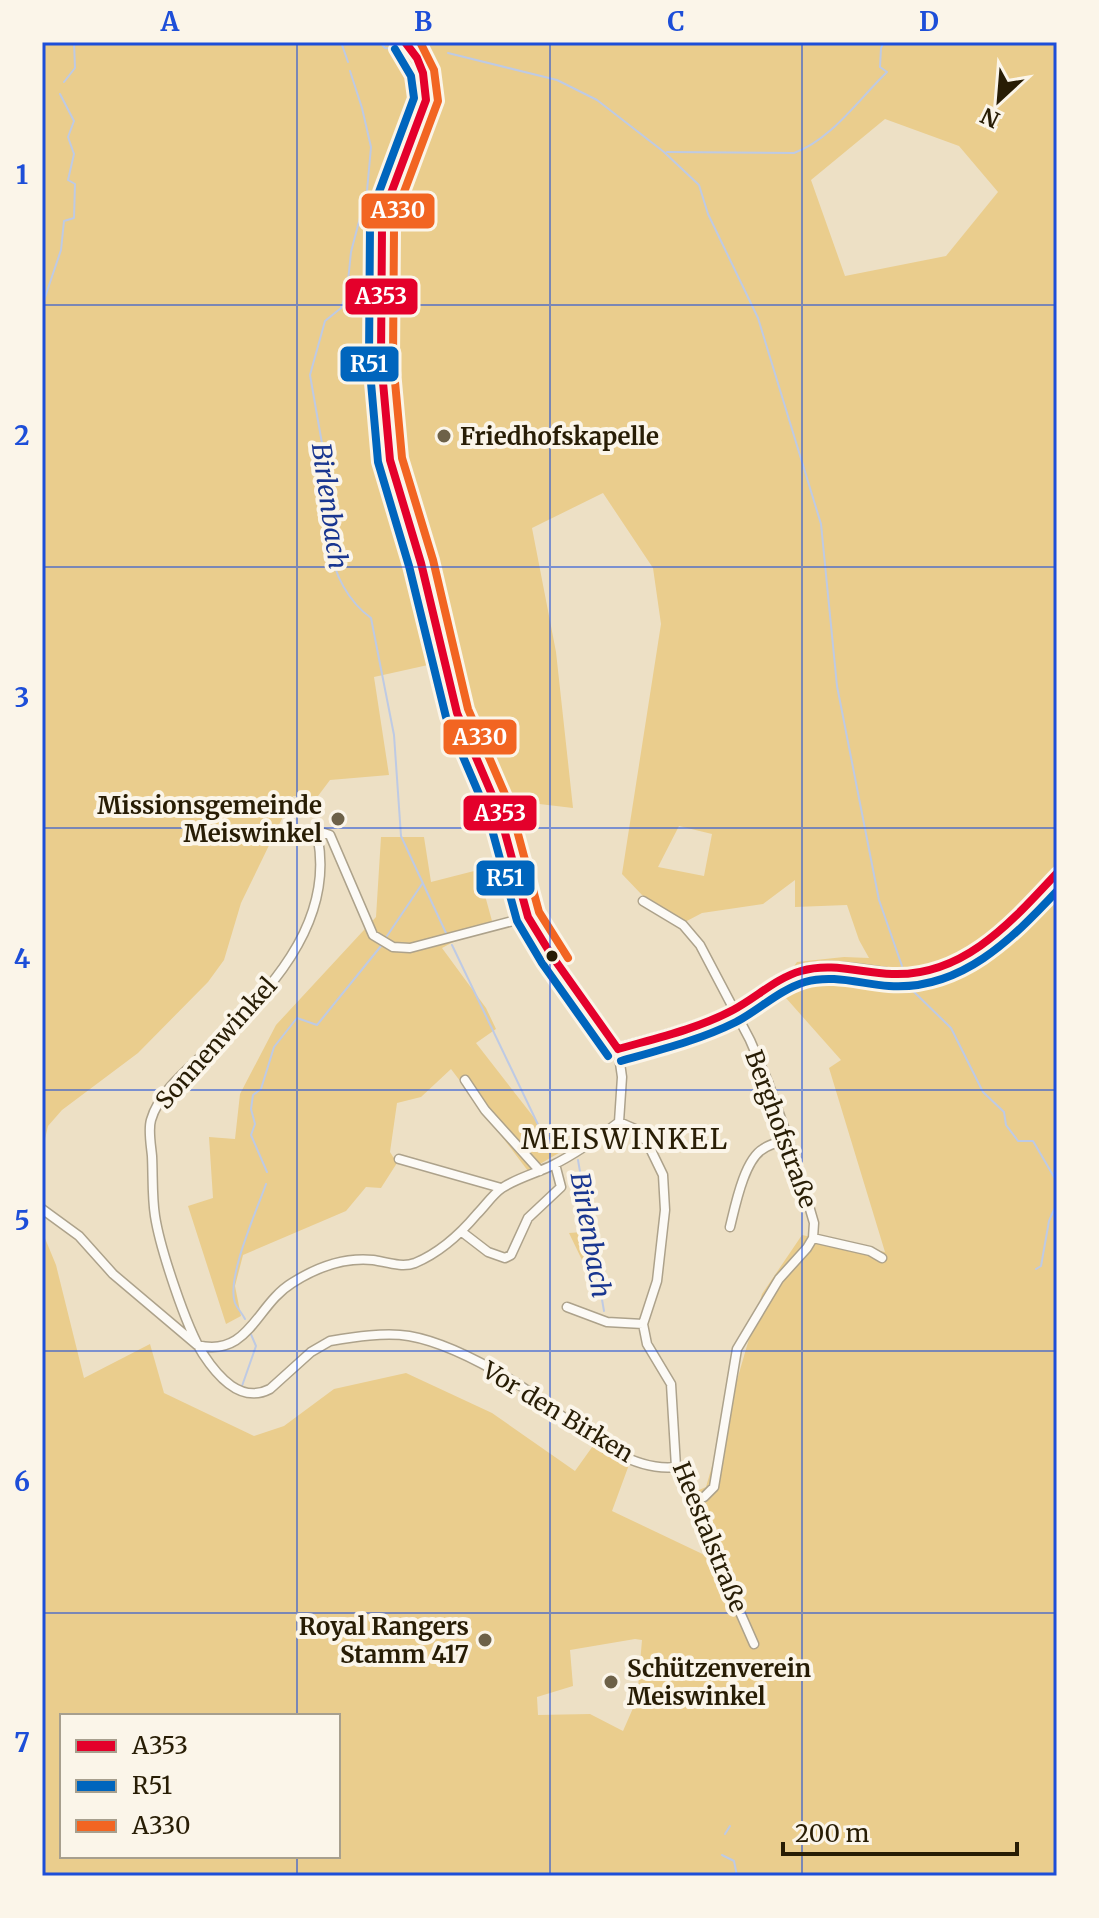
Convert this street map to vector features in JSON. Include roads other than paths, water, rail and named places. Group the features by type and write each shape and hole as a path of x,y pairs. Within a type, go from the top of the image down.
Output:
{"street":[{"path":"42,1209 79,1236 113,1274 197,1345 211,1348 232,1343 248,1331 283,1288 333,1263 354,1259 409,1264 427,1257 462,1232 501,1188 581,1150 619,1122 622,1077 618,1049 528,917 499,811 457,713 421,563 399,496 387,435 381,360 381,240 390,196 426,100 426,86 417,58 405,42"},
{"name":"Sonnenwinkel","path":"197,1345 155,1217 150,1122 163,1097 183,1073 269,989 307,928 317,898 322,858 320,835 326,832 330,835 373,935 393,947 410,948 528,917"},
{"path":"618,1049 733,1011 785,978 813,968 852,968 910,974 950,964 987,943 1057,873"},
{"name":"Berghofstraße","path":"643,901 683,925 700,945 750,1040 768,1082 814,1223 813,1238 779,1279 737,1349 714,1487 704,1497 691,1499"},
{"path":"465,1080 485,1110 540,1171"},
{"path":"567,1307 607,1322 643,1324 657,1281 665,1188 663,1175 647,1142 635,1129 619,1122"},
{"path":"730,1227 754,1156 787,1139"},
{"path":"399,1159 501,1188"},
{"path":"462,1232 488,1252 505,1258 511,1255 528,1218 561,1187 555,1164"},
{"path":"813,1238 870,1251 882,1258"},
{"name":"Heestalstraße","path":"643,1324 647,1344 671,1384 676,1467 754,1644"},
{"name":"Vor den Birken","path":"197,1345 209,1364 233,1388 260,1394 270,1389 311,1352 330,1341 392,1335 417,1338 458,1353 512,1380 630,1459 658,1468 676,1467"}],"waterway":[{"path":"64,82 75,68 74,42"},
{"name":"Birlenbach","path":"341,42 348,62"},
{"path":"380,42 385,48 400,49"},
{"path":"667,152 794,153 807,147 844,118 887,72 880,67 884,42"},
{"path":"448,53 557,80 597,100 664,152 699,185 708,214 758,318 821,524 837,686 879,900 902,966"},
{"name":"Birlenbach","path":"350,71 371,147 367,191 351,252 347,291 341,308 325,321 310,375 337,529 331,542 332,557 349,596 371,618 394,735 401,836 446,933"},
{"path":"42,306 61,250 64,221 74,218 75,184 68,180 74,154 68,137 74,121 60,94"},
{"path":"387,936 422,884"},
{"name":"Birlenbach","path":"452,945 543,1135 567,1148"},
{"path":"267,1172 251,1135 255,1124 251,1109 253,1095 261,1089 274,1047 297,1018 317,1025 381,946"},
{"path":"907,980 909,987 951,1028 983,1092 1004,1112 1006,1125 1018,1141 1033,1141 1057,1182"},
{"name":"Birlenbach","path":"578,1160 604,1311"},
{"path":"245,1319 235,1303 235,1278 238,1261 266,1184"},
{"path":"1036,1269 1041,1266 1049,1221 1057,1203"},
{"path":"242,1386 256,1346 250,1332"},
{"path":"725,1834 730,1826"},
{"path":"722,1855 734,1861 737,1876"}],"place":[{"name":"Friedhofskapelle","path":"444,436"},
{"name":"Missionsgemeinde Meiswinkel","path":"338,819"},
{"name":"Royal Rangers Stamm 417","path":"485,1640"},
{"name":"Schützenverein Meiswinkel","path":"611,1682"}],"district":[{"name":"MEISWINKEL","path":"625,1139"}]}
